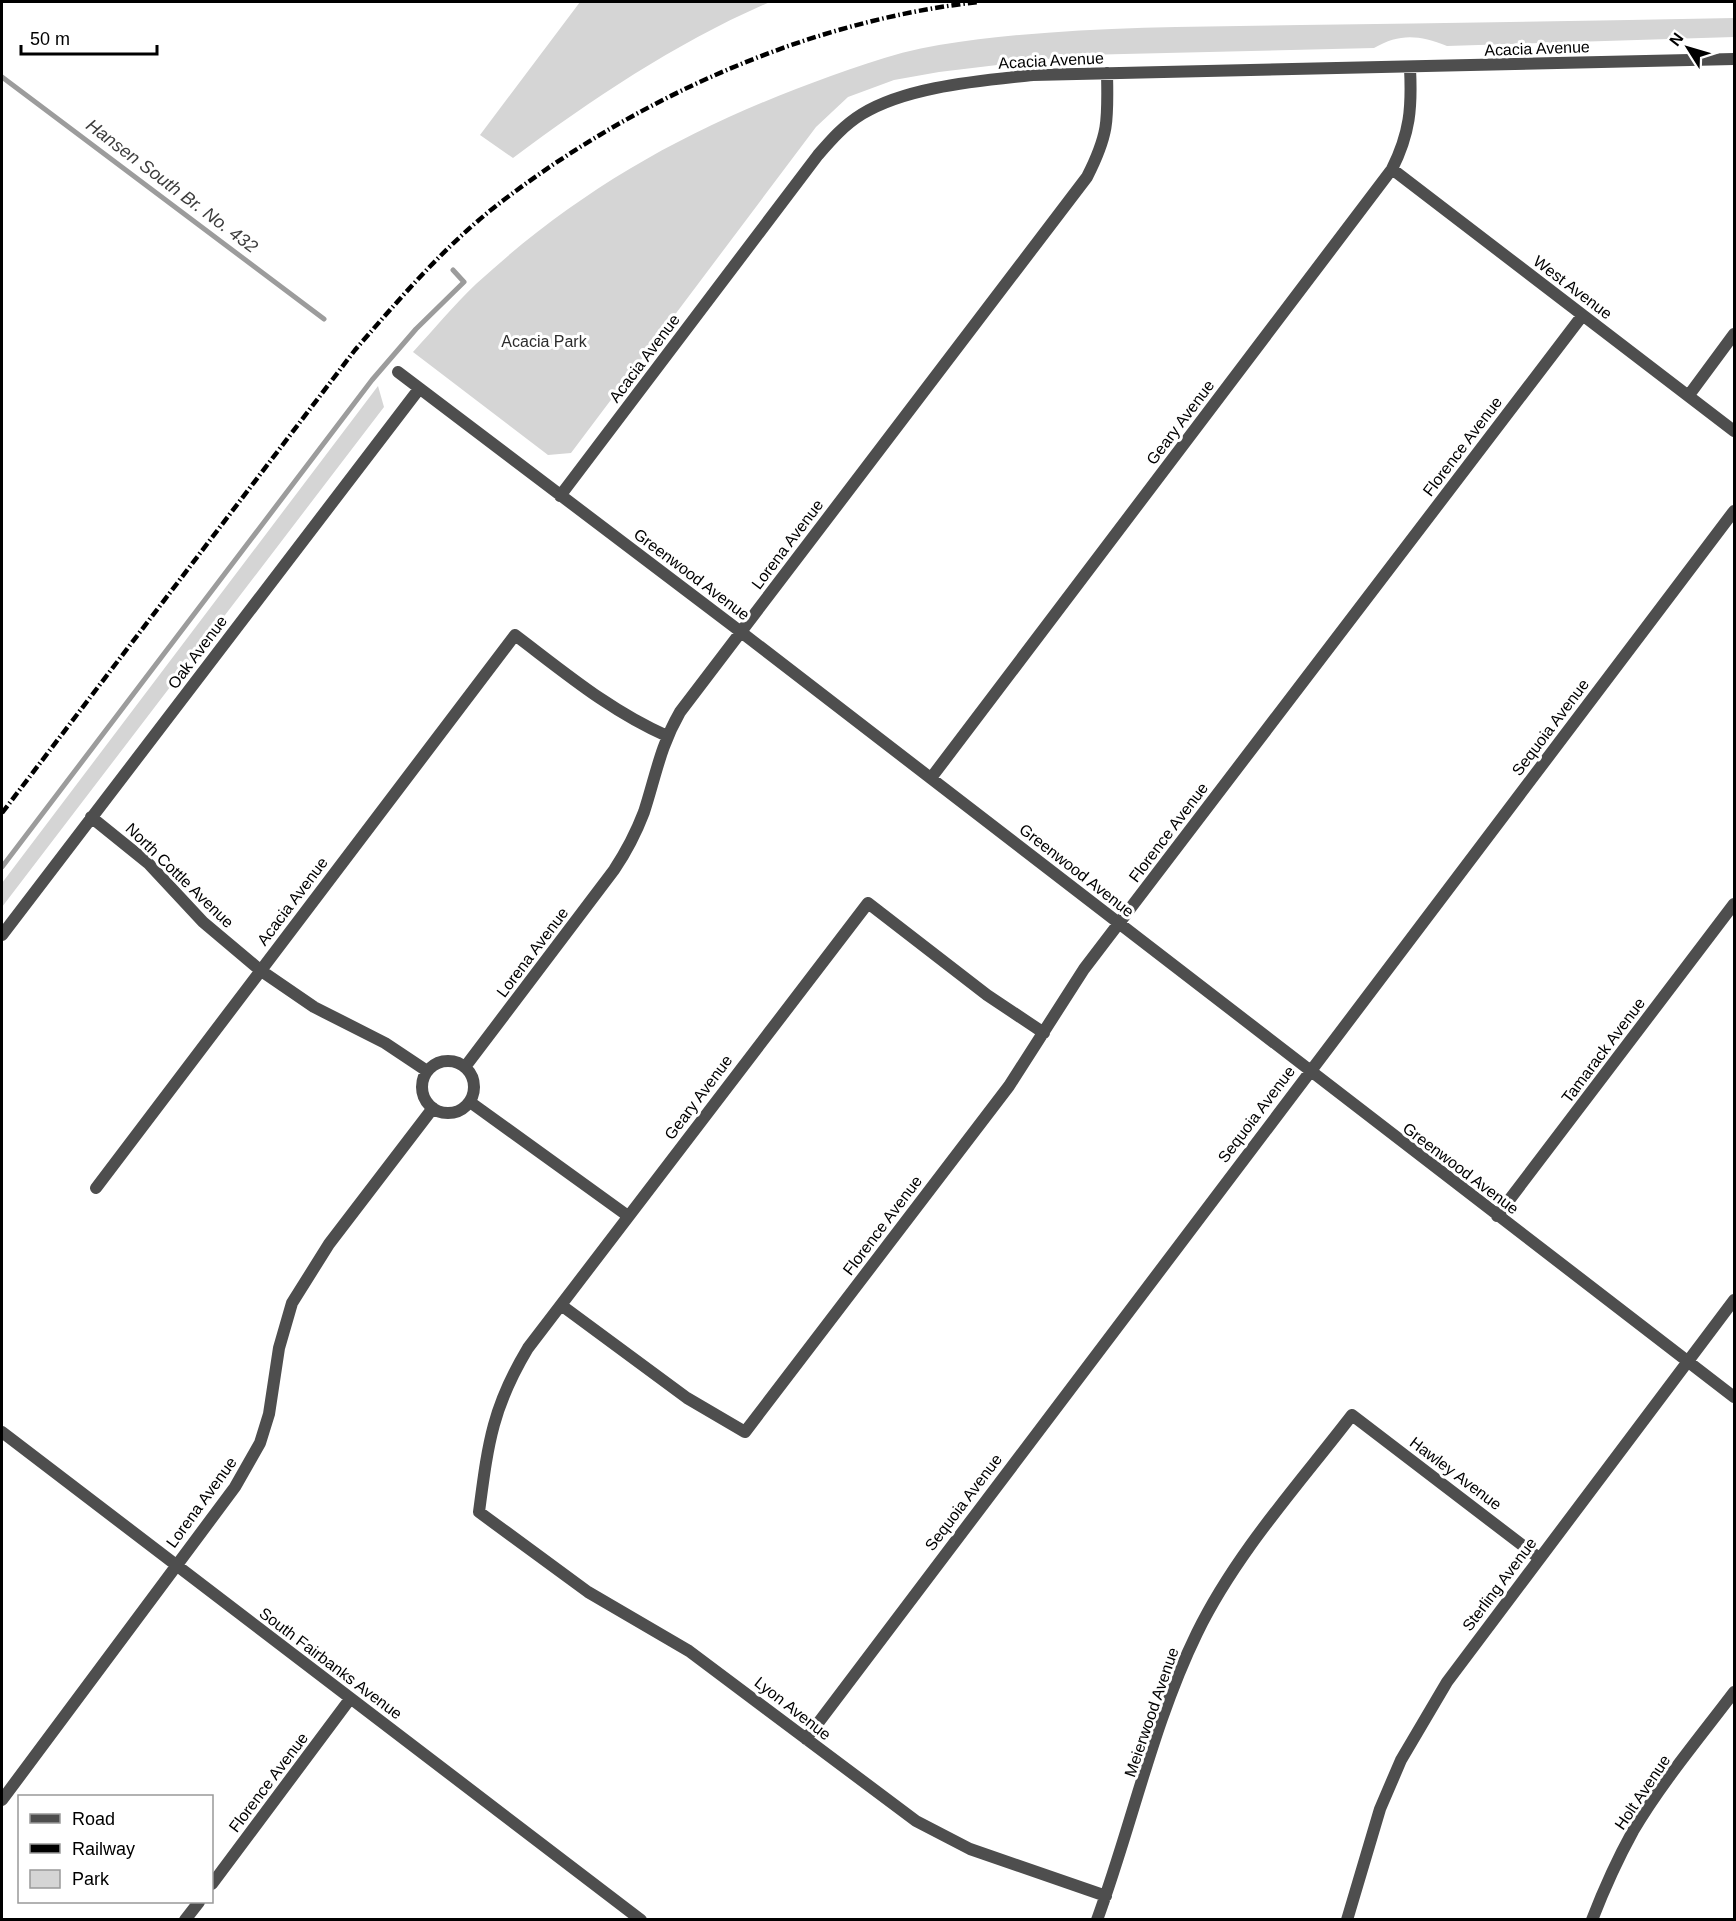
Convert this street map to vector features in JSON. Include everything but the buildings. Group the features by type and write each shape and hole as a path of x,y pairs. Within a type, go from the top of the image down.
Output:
{"street":[{"name":"Acacia Avenue","path":"560,496 838,131 884,102 907,95 990,80 1107,73 1734,59"},
{"name":"Geary Avenue","path":"931,778 1392,169 1403,147 1409,125 1412,108 1410,68"},
{"name":"Lorena Avenue","path":"465,1067 620,861 644,811 667,736 680,712 1087,177 1102,148 1108,118 1107,73"},
{"name":"West Avenue","path":"1392,169 1734,430"},
{"name":"Florence Avenue","path":"561,1305 687,1398 745,1432 1009,1086 1084,969 1582,316"},
{"path":"1689,395 1734,334"},
{"name":"Greenwood Avenue","path":"398,372 741,632 1734,1397"},
{"name":"Oak Avenue","path":"2,935 419,389"},
{"name":"Sequoia Avenue","path":"806,1739 1308,1071 1734,511"},
{"name":"Acacia Avenue","path":"96,1188 515,635 634,722 667,736"},
{"name":"North Cottle Avenue","path":"91,817 148,863 203,922 260,970 314,1007 385,1043 428,1071"},
{"name":"Geary Avenue","path":"478,1512 488,1440 508,1382 528,1348 868,903 987,994 1044,1033"},
{"name":"Tamarack Avenue","path":"1497,1216 1734,904"},
{"path":"448,1061 465,1067 475,1087 470,1102 464,1108 449,1113 433,1108 424,1096 422,1088 428,1071 440,1062 448,1061"},
{"path":"470,1102 628,1216"},
{"name":"Lorena Avenue","path":"2,1800 235,1487 260,1443 269,1414 284,1324 308,1274 433,1108"},
{"name":"Sterling Avenue","path":"1347,1920 1380,1809 1401,1760 1447,1682 1734,1300"},
{"name":"Hawley Avenue","path":"1352,1414 1539,1558"},
{"name":"Meierwood Avenue","path":"1097,1920 1178,1675 1198,1632 1221,1590 1245,1555 1352,1414"},
{"name":"South Fairbanks Avenue","path":"2,1432 641,1920"},
{"name":"Lyon Avenue","path":"478,1512 588,1592 689,1651 887,1801 946,1838 970,1849 1106,1896"},
{"name":"Holt Avenue","path":"1592,1920 1611,1872 1634,1829 1657,1794 1734,1692"},
{"name":"Florence Avenue","path":"213,1883 350,1699"},
{"path":"186,1919 198,1903"}],"green space":[{"path":"580,2 770,2 702,35 637,72 513,158 480,135"},
{"name":"Acacia Park","path":"1734,18 1734,37 1447,46 1410,37 1392,40 1374,48 1082,55 939,72 894,80 848,97 816,127 571,453 548,455 413,352 476,284 513,252 588,196 627,171 667,148 751,107 849,70 902,53 939,45 1029,34 1119,29"},
{"path":"378,386 384,407 2,907 2,883"}],"waterway":[{"name":"Hansen South Br. No. 432","path":"2,77 324,319"},
{"path":"2,867 372,380 416,329 464,282 453,270"}],"railway":[{"path":"2,813 355,350 426,270 484,216 557,162 613,127 670,96 729,69 852,26 915,12 978,2"}]}
